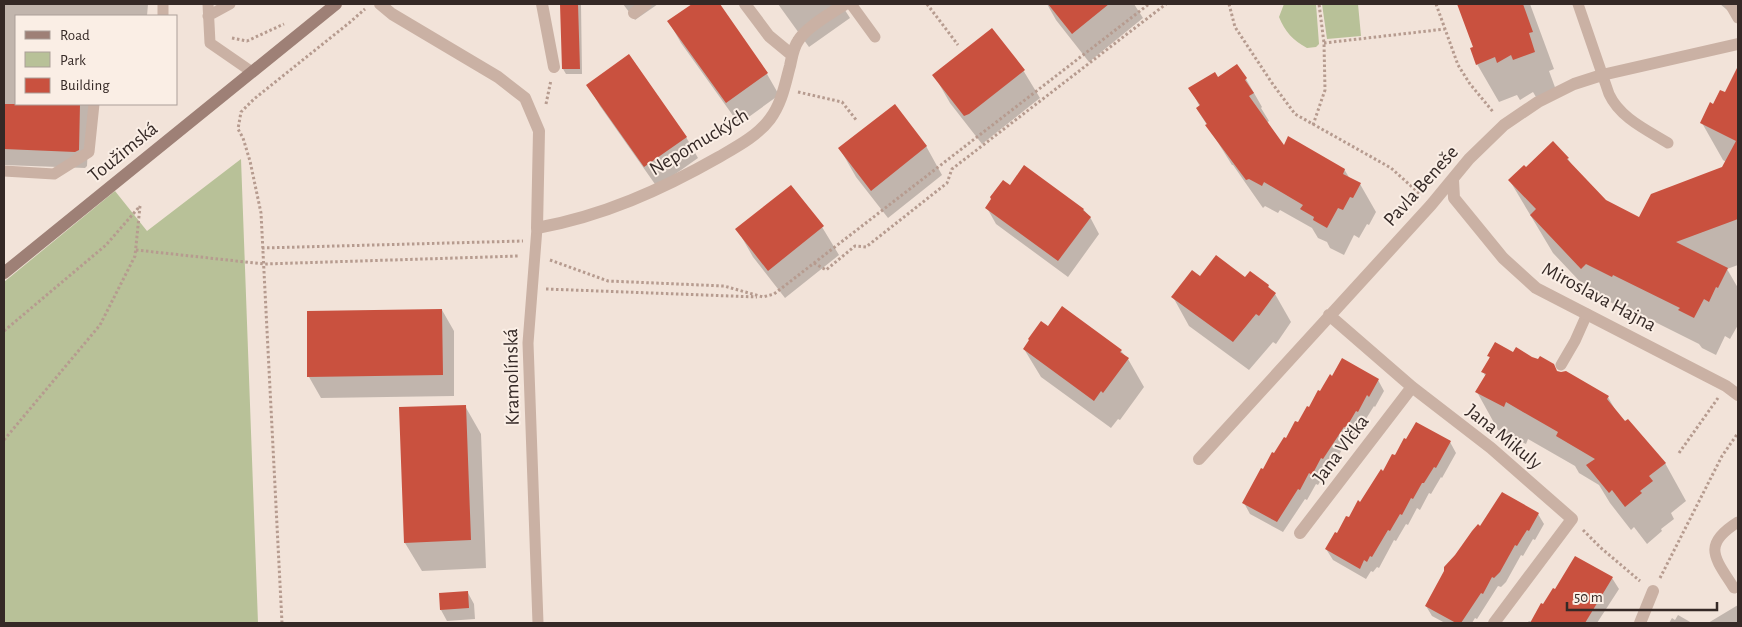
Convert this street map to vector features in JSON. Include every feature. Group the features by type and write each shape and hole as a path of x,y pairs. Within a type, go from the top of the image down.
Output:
{"street":[{"name":"Toužimská","path":"4,273 336,4"},
{"name":"Kramolínská","path":"380,4 392,14 498,77 525,98 539,131 536,235"},
{"path":"542,4 554,67"},
{"path":"634,13 646,4"},
{"path":"745,4 769,36 792,55"},
{"name":"Nepomuckých","path":"536,235 574,220 633,201 670,185 751,138 762,129 776,109 784,89 798,39 805,32 846,4"},
{"name":"Pavla Beneše","path":"1199,459 1431,205 1469,159 1504,125 1538,102 1574,84 1602,75 1738,44"},
{"name":"Miroslava Hajna","path":"1452,180 1454,198 1503,258 1536,288 1726,386 1738,395"},
{"name":"Jana Mikuly","path":"1329,315 1412,387 1491,448 1572,519"},
{"name":"Jana Vlčka","path":"1300,534 1412,387"},
{"path":"1494,623 1572,519"},
{"path":"1640,623 1653,591"}],"lane":[{"path":"208,4 210,43 252,72"},
{"path":"208,16 230,4"},
{"path":"851,4 875,37"},
{"path":"1578,4 1611,98 1623,114 1668,144"},
{"path":"1730,4 1738,18"},
{"path":"4,171 54,174 89,152 94,105"},
{"name":"Kramolínská","path":"536,235 528,343 538,623"},
{"path":"1561,365 1576,341 1587,314"},
{"path":"1734,588 1718,564 1715,544 1720,534 1738,522"}],"path":[{"path":"282,623 260,213 250,160 238,129 241,112 254,99 370,4"},
{"path":"927,4 958,45"},
{"path":"532,288 763,298 774,294 1149,4"},
{"path":"814,263 826,270 855,246 866,247 947,183 952,170 1166,4"},
{"path":"1229,4 1235,26 1272,83 1295,114 1391,168 1431,205"},
{"path":"1313,125 1325,90 1324,43 1318,4"},
{"path":"1436,4 1458,65 1470,84 1504,125"},
{"path":"227,37 247,41 286,23"},
{"path":"1324,43 1445,29"},
{"path":"539,131 554,67"},
{"path":"784,89 842,102 857,121"},
{"path":"4,331 106,245 140,206 135,256 100,325 4,440"},
{"path":"262,248 536,235"},
{"path":"136,250 264,264 534,255 608,281 724,286 763,298"},
{"path":"1679,453 1726,386"},
{"path":"1572,519 1601,548 1653,591 1722,456 1738,433"}],"green space":[{"path":"1284,4 1316,4 1319,44 1316,47 1307,48 1294,39 1284,27 1279,17"},
{"path":"1322,4 1358,4 1361,36 1327,39"},
{"path":"241,159 258,623 4,623 4,282 115,191 147,231"}],"building":[{"path":"560,4 578,4 580,69 562,69"},
{"path":"692,4 720,4 768,73 726,103 667,21"},
{"path":"1048,4 1109,4 1072,34"},
{"path":"1457,4 1523,4 1533,32 1529,33 1535,52 1513,60 1511,55 1497,63 1495,57 1476,65 1470,48 1473,47"},
{"path":"992,28 1025,70 964,116 932,75"},
{"path":"629,54 687,137 644,167 586,85"},
{"path":"1237,64 1247,78 1245,80 1254,93 1249,96 1284,145 1288,136 1345,169 1343,174 1361,183 1353,198 1350,197 1343,210 1338,208 1327,228 1313,220 1314,217 1300,209 1303,205 1264,182 1262,186 1249,179 1246,180 1205,125 1207,124 1196,108 1200,105 1188,88 1215,72 1218,77"},
{"path":"1738,66 1738,219 1676,242 1728,268 1709,302 1704,299 1694,318 1678,310 1680,308 1613,275 1612,277 1586,264 1581,269 1530,215 1536,209 1508,180 1524,165 1526,167 1553,141 1569,158 1567,159 1606,200 1639,217 1651,194 1722,167 1736,141 1700,123 1710,102 1713,104 1720,90 1725,92"},
{"path":"4,104 80,105 79,150 75,152 4,149"},
{"path":"895,104 927,146 871,191 838,148"},
{"path":"1024,165 1084,209 1091,217 1058,261 985,208 991,199 990,197 1003,180 1010,185"},
{"path":"791,185 824,226 768,271 735,229"},
{"path":"1216,255 1245,277 1250,271 1269,285 1268,287 1276,293 1259,316 1256,314 1233,342 1171,297 1192,270 1200,276"},
{"path":"1062,306 1122,350 1120,352 1129,358 1103,393 1101,391 1094,401 1023,349 1041,321 1048,326"},
{"path":"442,309 443,375 307,377 307,311"},
{"path":"1495,342 1513,352 1516,347 1532,357 1538,359 1540,356 1554,364 1557,371 1566,371 1609,396 1607,399 1625,421 1628,419 1666,463 1649,476 1653,481 1640,491 1642,493 1625,507 1612,490 1609,493 1586,465 1595,459 1556,436 1558,432 1506,402 1504,407 1475,392 1486,374 1481,372 1490,357 1487,356"},
{"path":"1342,358 1379,379 1369,397 1367,395 1358,412 1356,411 1346,428 1344,427 1323,459 1321,458 1312,475 1309,473 1300,490 1298,489 1277,522 1242,503 1272,452 1274,453 1284,437 1286,438 1295,421 1298,422 1318,390 1320,391 1330,374 1332,376"},
{"path":"466,405 471,540 404,543 399,407"},
{"path":"1416,422 1451,441 1436,468 1434,467 1424,483 1422,483 1413,499 1411,498 1402,515 1400,514 1390,531 1388,530 1372,557 1370,556 1367,562 1364,560 1360,569 1325,549 1335,532 1337,533 1346,516 1349,517 1358,500 1360,502 1381,469 1383,471 1392,454 1395,455 1404,438 1406,439"},
{"path":"1502,492 1539,513 1529,531 1527,530 1517,546 1515,545 1500,572 1494,578 1492,577 1483,594 1481,593 1461,623 1456,623 1425,606 1444,571 1444,567 1478,524 1480,526"},
{"path":"1575,556 1613,577 1585,623 1530,623 1541,603 1543,604 1553,588 1555,589"},
{"path":"468,591 469,608 440,610 439,593"}]}
